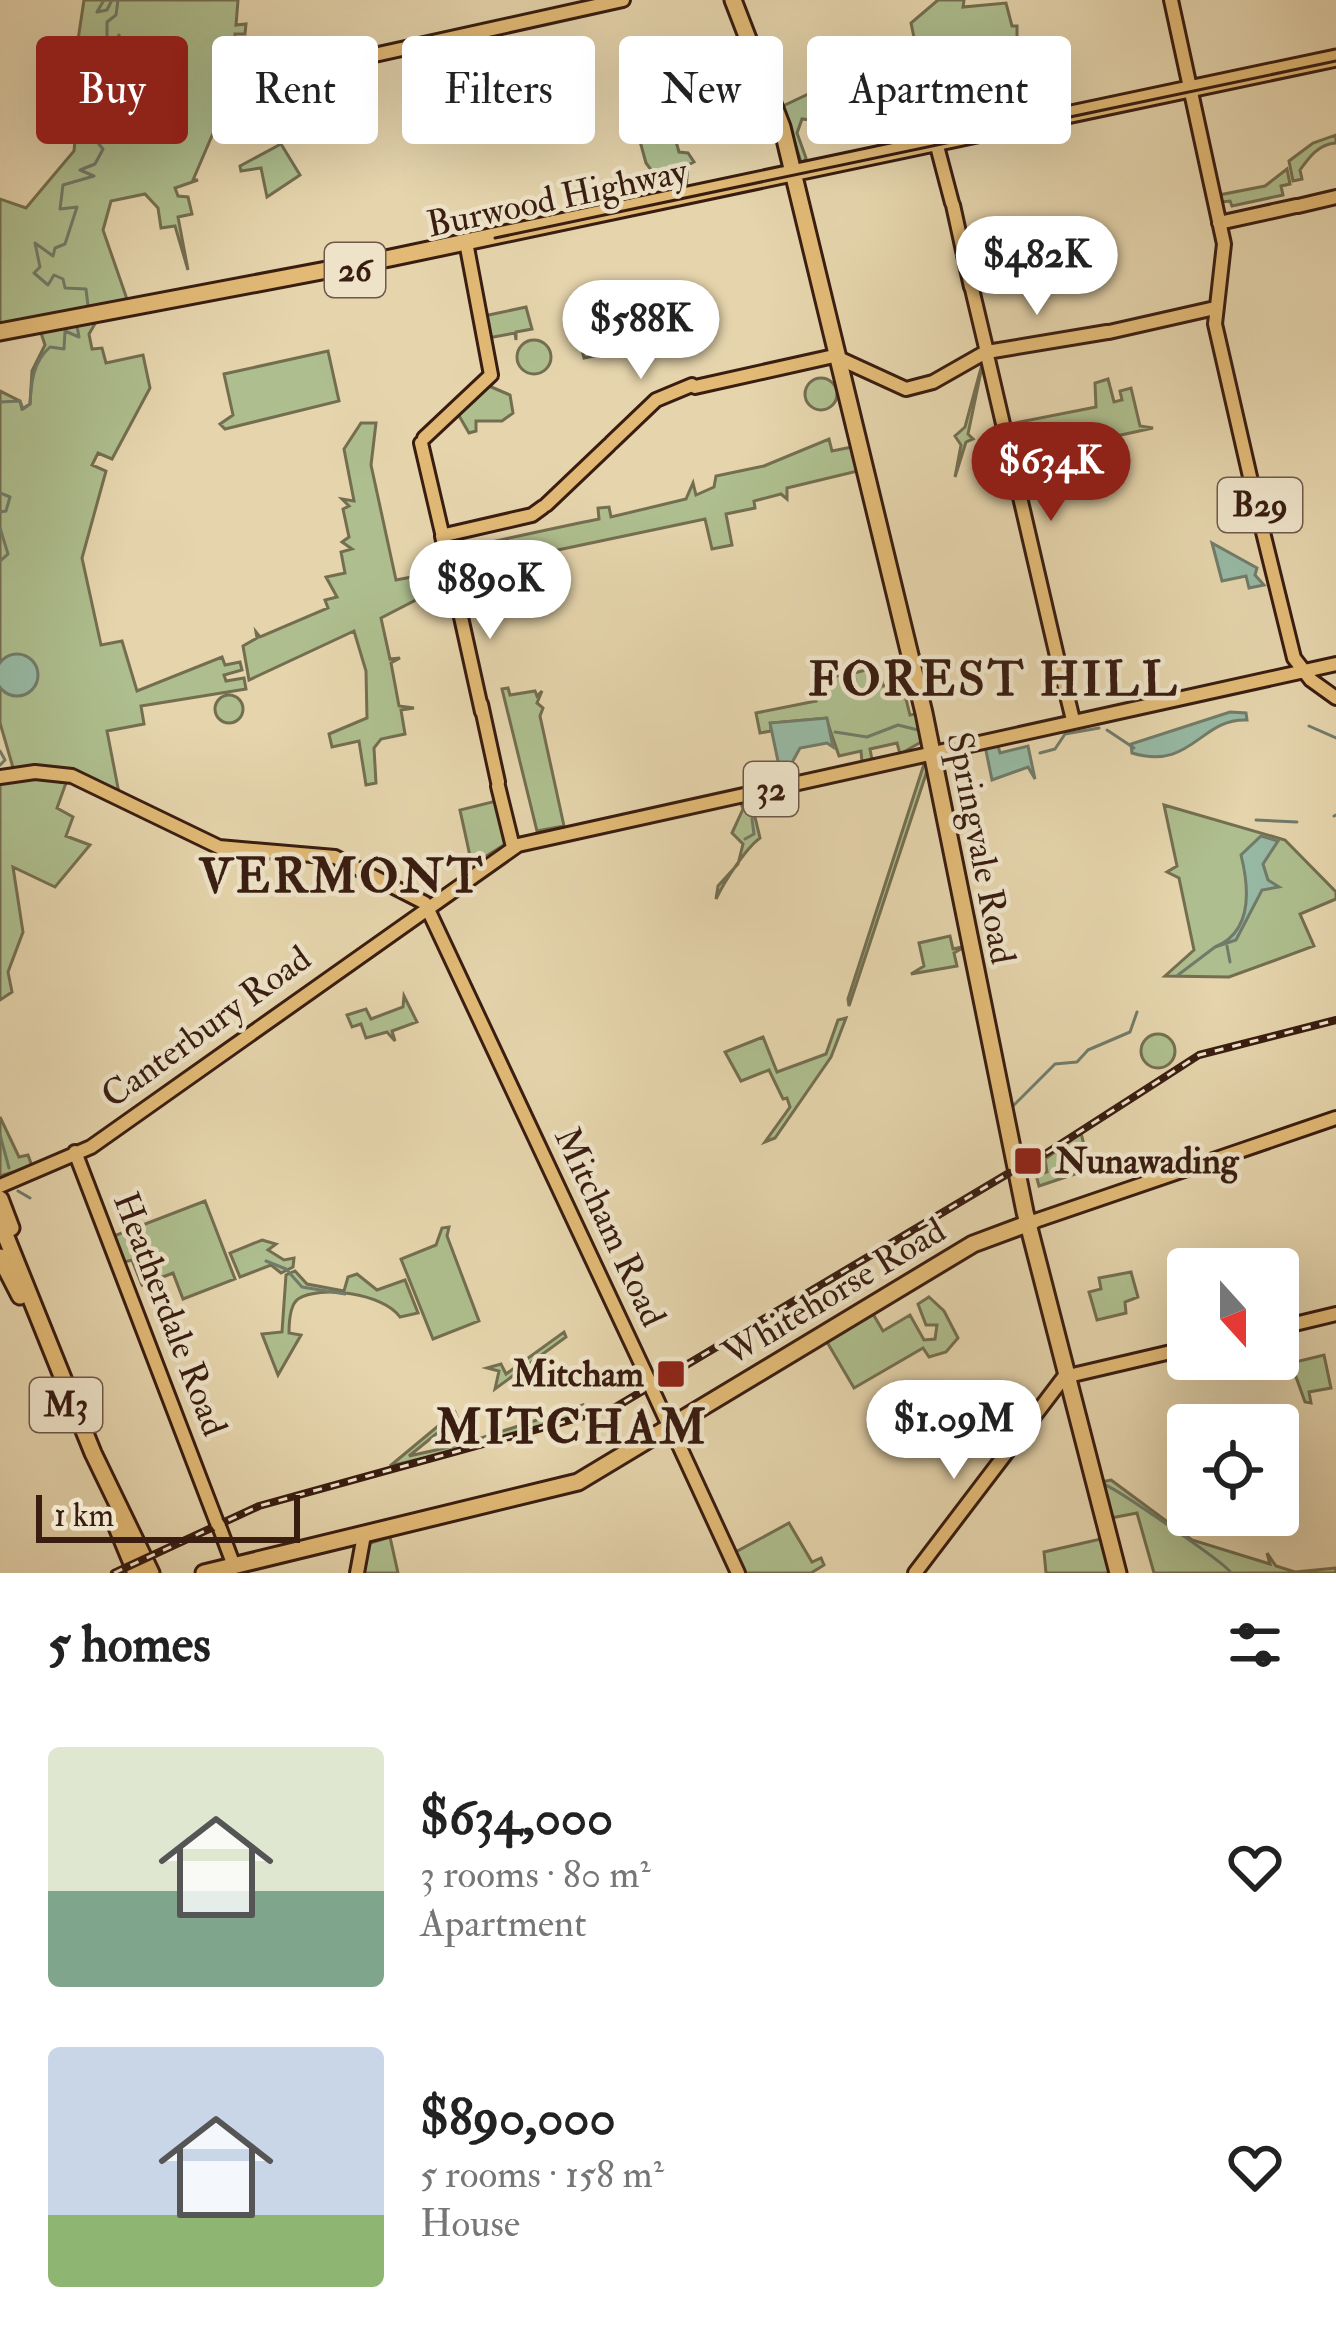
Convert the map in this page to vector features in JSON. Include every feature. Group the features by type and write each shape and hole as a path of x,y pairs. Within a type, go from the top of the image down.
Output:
{"highway":[{"name":"Springvale Road","path":"736,0 784,125 911,650 1032,1224 1120,1573"},
{"name":"Burwood Highway","path":"529,232 1004,128 1336,62"},
{"name":"Burwood Highway","path":"0,335 321,272 468,250 608,211 701,195"},
{"path":"608,211 637,212"},
{"path":"2,1188 32,1310"},
{"name":"M3","path":"0,1222 128,1540 149,1573"},
{"name":"Whitehorse Road","path":"233,1566 364,1540 573,1488 934,1269 1000,1232 1032,1224"},
{"name":"Whitehorse Road","path":"982,1242 1032,1224"},
{"name":"M3","path":"0,1240 149,1573"},
{"path":"0,1256 32,1310"},
{"name":"Whitehorse Road","path":"671,1428 821,1344 846,1323"},
{"path":"81,1424 149,1573"},
{"name":"Whitehorse Road","path":"364,1540 573,1484 614,1463"},
{"path":"112,1497 149,1573"}],"main road":[{"path":"378,54 623,0"},
{"name":"B29","path":"1172,0 1228,257 1214,310"},
{"path":"938,146 1073,718"},
{"path":"1221,223 1336,196"},
{"name":"B29","path":"1221,223 1225,259 1214,310 1304,669"},
{"path":"468,250 491,371 473,397 426,441 512,842"},
{"path":"444,534 526,516 544,506 656,400 694,386 840,360 905,389 929,384 986,354 1214,310"},
{"name":"Canterbury Road","path":"2,1188 75,1157 512,842 1336,663"},
{"path":"1304,669 1336,697"},
{"path":"0,779 65,777 219,851 320,857 351,866 421,906"},
{"name":"Mitcham Road","path":"421,906 738,1573"},
{"name":"Whitehorse Road","path":"1032,1224 1336,1120"},
{"name":"Heatherdale Road","path":"75,1157 233,1566"},
{"path":"1299,1323 1336,1314"},
{"path":"915,1573 1068,1375 1167,1353"},
{"path":"357,1573 364,1540"}],"shaded area":[{"path":"84,0 238,0 236,25 246,24 245,34 212,36 212,136 193,180 198,180 175,188 178,196 188,197 192,214 178,217 188,270 175,226 161,228 158,208 145,194 111,201 103,230 128,302 0,327 0,199 26,208 74,151 75,144 188,144 188,36 79,36"},
{"path":"938,0 964,0 963,7 1006,3 1017,36 914,36 911,23"},
{"path":"807,95 807,120 802,119 797,133 806,158 802,165 783,106"},
{"path":"1336,135 1336,143 1315,152 1300,170 1302,179 1293,181 1289,161 1313,143"},
{"path":"281,144 300,175 267,197 261,168 241,171 240,166"},
{"path":"641,144 677,144 679,152 688,153 694,162 688,165 686,189 668,193 646,163"},
{"path":"1287,169 1290,184 1281,186 1283,195 1232,206 1230,201 1221,202 1219,195 1265,186"},
{"path":"526,307 532,329 516,332 516,340 515,333 488,338 484,316"},
{"path":"615,308 625,350 584,358 574,317"},
{"path":"96,322 89,334 92,349 102,348 106,363 143,355 150,388 112,459 98,453 92,465 106,471 82,558 101,645 122,641 137,691 222,657 225,665 240,662 242,670 224,675 226,681 244,678 246,689 141,706 144,724 107,731 119,793 69,773 14,771 0,723 0,391 20,401 22,409 30,404 32,371 45,345 40,330"},
{"path":"534,340 546,345 551,357 546,369 534,374 522,369 517,357 522,345"},
{"path":"328,351 339,401 225,429 220,424 233,415 224,374"},
{"path":"984,357 968,434 973,439 966,442 955,477 961,445 955,436 965,427"},
{"path":"821,378 833,382 837,394 833,406 821,410 809,406 805,394 809,382"},
{"path":"1108,379 1114,402 1122,400 1120,391 1131,388 1140,426 1153,428 1080,444 1087,477 1059,491 1052,485 1037,492 1028,452 1012,454 1005,425 1096,407 1095,383"},
{"path":"489,386 510,395 513,413 502,421 476,421 476,431 469,433 458,414"},
{"path":"361,423 376,423 371,465 396,580 448,570 450,594 416,600 381,618 390,659 400,658 391,663 399,706 414,708 401,710 405,734 381,739 374,748 376,783 366,785 359,741 332,747 329,734 367,718 366,671 354,631 249,680 243,646 257,638 256,632 260,637 328,608 325,600 337,597 326,577 345,573 341,552 352,549 342,542 349,537 343,509 349,506 342,499 354,501 344,449"},
{"path":"829,439 832,451 852,447 862,470 787,488 787,499 781,494 754,501 755,508 726,514 732,545 712,549 705,519 515,559 456,586 450,551 599,519 598,508 609,507 611,517 686,499 693,483 696,495 714,487 716,476 764,466"},
{"path":"1212,543 1257,568 1255,575 1264,585 1249,588 1246,576 1222,581"},
{"path":"17,654 36,667 32,690 17,696 2,690 2,660"},
{"path":"878,667 883,686 913,679 903,687 910,715 921,713 923,741 900,754 897,743 870,749 872,760 862,762 861,751 839,756 826,718 771,723 771,731 760,733 756,713 816,701 812,682 845,674 847,682 855,681 854,673"},
{"path":"508,688 510,695 535,691 537,696 542,691 537,703 543,708 540,716 564,826 537,831 502,689"},
{"path":"229,695 239,699 243,709 239,719 229,723 219,719 215,709 219,699"},
{"path":"1230,712 1246,713 1247,720 1218,727 1169,755 1132,753 1131,744"},
{"path":"827,718 833,747 827,743 800,748 783,779 769,782 771,769 779,766 770,723"},
{"path":"997,742 1000,753 1028,746 1035,779 1028,767 992,780 985,746"},
{"path":"925,761 928,768 849,1006 848,999"},
{"path":"35,777 66,783 57,808 73,817 66,836 90,845 55,887 13,867 23,932 8,972 12,992 0,1000 0,783"},
{"path":"765,793 767,806 755,817 760,838 738,862 743,844 732,833 743,809 740,800"},
{"path":"500,800 507,843 472,865 460,810"},
{"path":"1164,805 1285,840 1336,892 1336,899 1300,914 1314,946 1229,977 1165,976 1194,950 1179,878 1167,872 1177,866"},
{"path":"1261,836 1278,841 1263,864 1268,880 1279,887 1262,890 1236,940 1215,947 1242,921 1246,882 1241,855"},
{"path":"950,936 953,949 966,946 954,953 957,966 911,974 924,966 919,943"},
{"path":"404,996 417,1022 392,1031 395,1041 387,1032 366,1038 361,1024 352,1027 347,1015 366,1009 371,1019 403,1007"},
{"path":"846,1018 831,1057 775,1138 765,1142 790,1107 787,1098 783,1099 769,1070 741,1081 725,1052 763,1037 777,1072 826,1054 838,1020"},
{"path":"1158,1034 1170,1039 1175,1051 1170,1063 1158,1068 1146,1063 1141,1051 1146,1039"},
{"path":"0,1117 19,1157 28,1155 32,1166 0,1176"},
{"path":"1081,1133 1090,1169 1039,1186 1036,1175 1047,1172 1045,1159"},
{"path":"205,1201 235,1279 183,1299 173,1273 142,1285 132,1260 121,1263 111,1237"},
{"path":"449,1227 447,1236 479,1321 433,1339 401,1259 436,1245 442,1228"},
{"path":"262,1240 276,1244 268,1250 284,1260 294,1258 293,1267 281,1273 271,1265 240,1277 230,1253"},
{"path":"295,1271 307,1284 344,1291 348,1277 357,1274 377,1290 405,1280 418,1313 400,1317 380,1302 335,1292 298,1299 289,1333 301,1335 278,1375 262,1334 282,1332 286,1275"},
{"path":"1131,1272 1138,1297 1125,1302 1126,1313 1097,1320 1089,1292 1101,1289 1099,1278"},
{"path":"929,1297 944,1311 958,1338 946,1352 929,1357 923,1348 854,1388 827,1342 873,1314 883,1331 910,1315 924,1340 935,1339 937,1325 926,1325 918,1304"},
{"path":"564,1332 566,1337 495,1389 499,1371 487,1368 501,1364 506,1374"},
{"path":"1324,1355 1331,1388 1309,1392 1311,1403 1305,1402 1297,1380 1299,1361"},
{"path":"583,1405 586,1414 573,1419 470,1447 472,1441"},
{"path":"455,1412 457,1417 409,1456 463,1444 467,1448 390,1466"},
{"path":"1111,1480 1167,1521 1167,1536 1187,1536 1270,1564 1267,1553 1276,1566 1295,1572 1336,1568 1336,1573 1154,1573 1137,1513 1111,1518 1101,1482"},
{"path":"789,1523 812,1562 821,1558 824,1565 811,1573 741,1573 732,1554"},
{"path":"390,1537 398,1573 360,1573 367,1544"},
{"path":"1105,1538 1114,1573 1046,1573 1044,1552"}],"waterway":[{"path":"104,0 97,12 107,10 112,0"},
{"path":"107,36 107,22 116,15 118,0"},
{"path":"78,311 88,306 86,289 65,288 63,279 54,275 48,285 34,273 40,267 35,243 53,256 55,248 65,244 77,207 60,209 63,185 94,176 80,170 95,164 103,149 99,144"},
{"path":"0,402 20,401 23,409 30,404 40,359 50,347 64,349 65,331 79,337 77,326"},
{"path":"0,493 10,497 6,511 0,512"},
{"path":"0,528 8,554 0,561"},
{"path":"835,732 867,737 898,725 918,730"},
{"path":"1309,726 1336,738"},
{"path":"1040,753 1055,749 1065,734 1099,728"},
{"path":"1107,730 1134,748"},
{"path":"0,751 5,760 0,765"},
{"path":"745,839 754,834 752,819 760,798"},
{"path":"1256,820 1297,822"},
{"path":"1227,946 1230,962"},
{"path":"1178,975 1215,947"},
{"path":"1012,1107 1055,1064 1077,1062 1088,1050 1130,1032 1137,1012"},
{"path":"0,1135 9,1168"},
{"path":"18,1191 30,1198"},
{"path":"266,1261 286,1269 302,1287 345,1294"},
{"path":"1103,1484 1231,1573"}],"tram line":[{"path":"495,238 1336,61"}],"railway":[{"path":"1031,1163 1199,1055 1336,1020"},
{"path":"114,1573 259,1506 614,1408 1009,1173"}],"place":[{"name":"Nunawading","path":"1028,1161"},
{"name":"Mitcham","path":"671,1374"}],"district":[{"name":"FOREST HILL","path":"994,680"},
{"name":"VERMONT","path":"342,877"},
{"name":"MITCHAM","path":"572,1428"}]}
